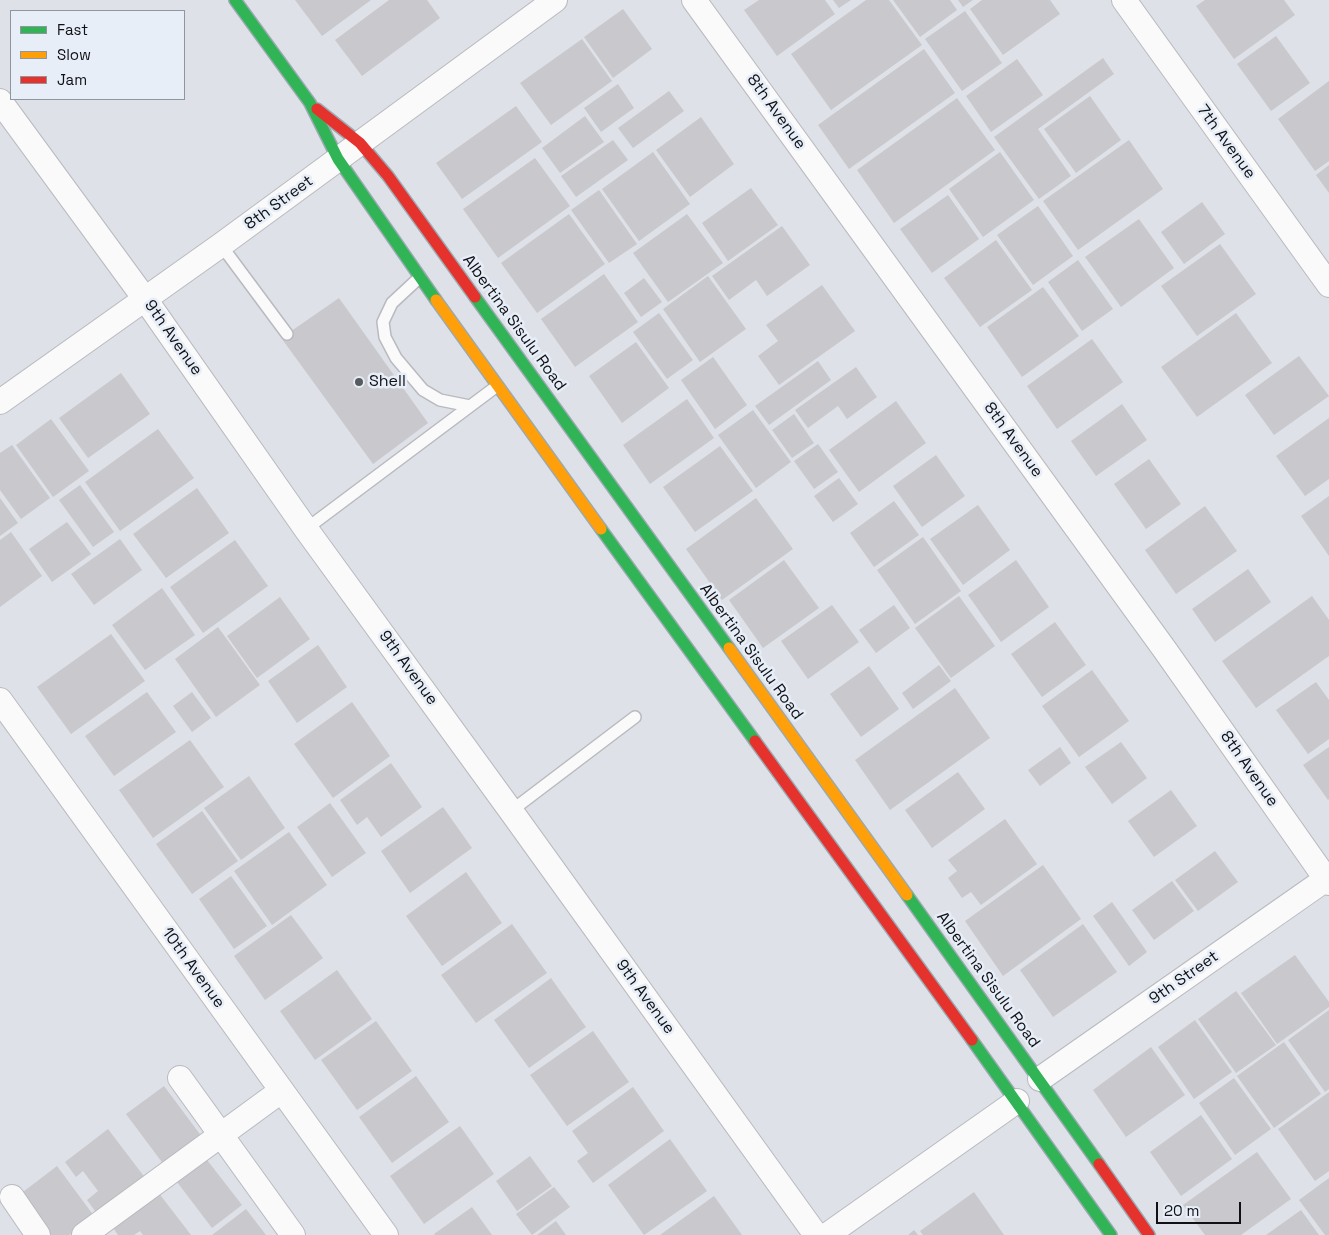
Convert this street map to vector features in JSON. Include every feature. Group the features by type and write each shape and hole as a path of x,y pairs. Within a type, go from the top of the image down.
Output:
{"main road":[{"name":"Albertina Sisulu Road","path":"236,0 310,103 338,159 497,386 1017,1101 1111,1235"},
{"name":"Albertina Sisulu Road","path":"310,103 360,143 388,176 1040,1079 1149,1235"}],"street":[{"name":"8th Street","path":"0,402 221,245 555,0"},
{"name":"8th Avenue","path":"694,0 1165,650 1328,880"},
{"name":"7th Avenue","path":"1124,0 1329,285"},
{"name":"9th Avenue","path":"0,101 145,300 306,529 511,810 816,1235"},
{"name":"10th Avenue","path":"0,700 386,1235"},
{"name":"9th Street","path":"1040,1079 1328,880"},
{"path":"180,1078 293,1235"},
{"path":"84,1235 281,1091"},
{"path":"827,1235 1017,1101"},
{"path":"12,1197 38,1235"}],"lane":[{"path":"221,245 287,334"},
{"path":"420,277 392,303 383,322 385,337 396,358 422,390 440,400 470,406"},
{"path":"306,529 384,464 497,386"},
{"path":"511,810 635,717"}],"building":[{"path":"295,0 371,0 322,36"},
{"path":"389,0 427,0 440,18 362,76 335,40"},
{"path":"759,0 825,0 835,14 777,56 744,10"},
{"path":"833,0 851,0 839,8"},
{"path":"866,0 889,0 922,45 831,110 791,54"},
{"path":"893,0 950,0 957,10 920,37"},
{"path":"958,0 973,0 963,7"},
{"path":"982,0 1050,0 1060,14 1003,55 970,9"},
{"path":"1205,0 1284,0 1295,15 1234,59 1196,6"},
{"path":"623,9 652,49 613,78 584,37"},
{"path":"965,11 1002,63 962,91 925,39"},
{"path":"1276,36 1310,83 1271,111 1237,64"},
{"path":"582,39 612,81 551,125 520,83"},
{"path":"924,49 955,93 849,169 818,125"},
{"path":"1103,58 1114,74 1038,129 1071,176 1039,199 994,137"},
{"path":"1017,59 1043,95 991,132 966,96"},
{"path":"1329,81 1329,161 1315,171 1278,119"},
{"path":"618,84 634,108 601,132 584,108"},
{"path":"669,91 684,111 633,148 618,128"},
{"path":"1090,96 1121,140 1076,173 1044,129"},
{"path":"957,98 995,150 894,223 857,170"},
{"path":"516,106 542,142 462,199 436,163"},
{"path":"585,116 604,142 560,173 542,148"},
{"path":"701,117 734,164 690,197 656,150"},
{"path":"613,140 628,160 576,197 561,176"},
{"path":"1129,140 1163,189 1078,250 1043,201"},
{"path":"653,152 690,204 639,241 602,189"},
{"path":"1000,152 1034,200 983,237 949,189"},
{"path":"535,158 570,206 498,258 463,209"},
{"path":"1329,165 1329,193 1316,175"},
{"path":"751,188 778,225 728,261 702,223"},
{"path":"599,190 637,244 609,263 571,210"},
{"path":"948,195 979,239 932,273 900,229"},
{"path":"1202,202 1225,234 1184,264 1161,232"},
{"path":"1038,206 1073,256 1033,285 997,235"},
{"path":"569,214 605,264 537,313 501,263"},
{"path":"687,214 723,263 668,302 633,253"},
{"path":"1139,219 1174,268 1121,307 1085,257"},
{"path":"782,226 810,265 767,296 756,280 729,300 712,276"},
{"path":"996,240 1032,290 980,327 944,278"},
{"path":"1220,244 1256,294 1197,336 1161,286"},
{"path":"1078,260 1113,309 1082,331 1048,282"},
{"path":"604,274 638,322 575,367 541,319"},
{"path":"708,276 746,329 700,362 663,309"},
{"path":"644,278 662,302 641,317 624,293"},
{"path":"822,285 855,331 779,385 758,356 778,341 766,325"},
{"path":"1043,287 1079,336 1022,377 987,327"},
{"path":"339,298 428,423 373,464 282,339"},
{"path":"659,313 693,360 667,379 633,332"},
{"path":"1236,313 1272,363 1197,417 1161,367"},
{"path":"1092,339 1123,382 1057,429 1027,386"},
{"path":"636,342 669,388 622,423 589,376"},
{"path":"1299,356 1329,396 1274,435 1245,395"},
{"path":"713,357 747,405 715,429 681,380"},
{"path":"818,361 831,380 769,425 755,406"},
{"path":"856,367 877,397 847,419 838,406 808,428 795,410"},
{"path":"121,373 150,414 88,458 59,418"},
{"path":"687,399 714,438 650,484 623,445"},
{"path":"896,401 926,443 859,492 829,450"},
{"path":"1122,404 1147,440 1096,476 1071,441"},
{"path":"753,410 791,462 756,488 718,435"},
{"path":"794,414 814,443 792,458 772,430"},
{"path":"1329,418 1329,479 1305,496 1276,456"},
{"path":"51,419 89,471 53,497 16,445"},
{"path":"158,429 194,478 120,531 85,482"},
{"path":"818,444 838,472 814,489 794,461"},
{"path":"12,445 50,498 21,519 0,490 0,453"},
{"path":"720,446 753,491 695,532 663,487"},
{"path":"936,455 965,496 922,527 893,486"},
{"path":"1149,459 1181,504 1146,529 1114,484"},
{"path":"839,478 858,504 833,522 814,496"},
{"path":"80,485 114,532 93,547 59,500"},
{"path":"197,488 229,533 166,578 133,534"},
{"path":"1329,496 1329,556 1301,516"},
{"path":"0,498 18,523 0,536"},
{"path":"756,498 793,549 722,600 686,549"},
{"path":"894,501 919,535 874,567 850,533"},
{"path":"978,505 1010,550 963,585 930,539"},
{"path":"1205,506 1237,551 1176,594 1145,550"},
{"path":"67,522 91,554 52,582 29,549"},
{"path":"11,532 42,576 0,607 0,540"},
{"path":"923,537 961,591 915,624 877,570"},
{"path":"120,539 142,570 94,605 71,574"},
{"path":"235,540 268,586 203,633 170,587"},
{"path":"784,560 819,608 763,648 729,600"},
{"path":"1016,560 1049,607 1001,642 968,595"},
{"path":"1248,569 1271,602 1215,642 1192,609"},
{"path":"162,588 195,635 145,670 112,625"},
{"path":"959,596 995,646 951,678 915,628"},
{"path":"1312,596 1329,620 1329,656 1256,708 1222,661"},
{"path":"280,597 310,639 257,678 227,636"},
{"path":"832,605 859,642 808,679 781,641"},
{"path":"894,605 910,628 876,653 859,630"},
{"path":"1055,622 1086,665 1042,697 1011,654"},
{"path":"218,627 260,685 216,717 175,659"},
{"path":"111,634 145,681 71,734 37,687"},
{"path":"318,645 347,687 297,723 268,681"},
{"path":"939,665 951,681 913,709 902,693"},
{"path":"869,666 899,709 861,737 830,694"},
{"path":"1092,670 1129,721 1079,757 1042,706"},
{"path":"1316,682 1329,700 1329,739 1308,754 1276,710"},
{"path":"955,688 990,738 890,810 855,760"},
{"path":"147,692 176,732 114,776 85,736"},
{"path":"192,692 211,718 192,732 173,706"},
{"path":"352,702 390,756 333,798 294,744"},
{"path":"190,740 224,787 153,838 119,790"},
{"path":"1121,742 1147,778 1112,804 1085,767"},
{"path":"1060,747 1071,763 1040,786 1028,770"},
{"path":"1329,747 1329,799 1328,800 1303,765"},
{"path":"391,763 422,807 381,837 367,817 357,825 340,800"},
{"path":"958,772 985,809 932,848 905,810"},
{"path":"249,776 285,828 241,860 204,808"},
{"path":"1171,790 1197,826 1154,857 1128,821"},
{"path":"330,803 366,853 332,877 297,827"},
{"path":"443,807 472,848 410,893 381,851"},
{"path":"202,811 238,861 192,894 156,844"},
{"path":"1005,819 1037,864 981,905 971,892 962,898 948,878 957,871 948,860"},
{"path":"289,832 327,885 272,925 234,871"},
{"path":"1215,851 1238,882 1198,911 1175,880"},
{"path":"1043,865 1081,919 1003,976 965,921"},
{"path":"466,872 502,923 442,966 406,916"},
{"path":"231,876 267,926 234,949 199,899"},
{"path":"1172,881 1194,911 1154,940 1132,910"},
{"path":"1112,902 1147,952 1129,966 1093,916"},
{"path":"291,915 323,958 265,1000 234,956"},
{"path":"512,924 547,973 476,1023 441,975"},
{"path":"1083,924 1117,972 1053,1017 1020,970"},
{"path":"1295,955 1329,1002 1329,1007 1277,1044 1241,993"},
{"path":"337,970 372,1019 315,1060 280,1011"},
{"path":"551,978 586,1027 529,1068 494,1020"},
{"path":"1236,991 1276,1045 1236,1073 1198,1019"},
{"path":"1329,1010 1329,1089 1325,1092 1288,1040"},
{"path":"1195,1020 1232,1072 1194,1099 1158,1047"},
{"path":"376,1021 412,1071 357,1110 321,1060"},
{"path":"593,1031 629,1082 567,1126 530,1075"},
{"path":"1284,1042 1321,1094 1274,1128 1237,1076"},
{"path":"1151,1047 1185,1095 1126,1137 1093,1090"},
{"path":"416,1076 449,1122 392,1163 359,1117"},
{"path":"1234,1078 1271,1129 1235,1155 1199,1103"},
{"path":"164,1086 202,1137 164,1165 126,1114"},
{"path":"633,1087 664,1131 593,1183 577,1161 588,1153 572,1131"},
{"path":"1329,1092 1329,1171 1315,1181 1278,1129"},
{"path":"1201,1115 1232,1159 1181,1196 1150,1152"},
{"path":"460,1126 494,1174 424,1224 390,1176"},
{"path":"108,1129 146,1179 98,1215 87,1200 98,1191 83,1171 76,1177 65,1162"},
{"path":"670,1139 707,1191 644,1235 608,1185"},
{"path":"1257,1152 1291,1199 1241,1235 1205,1235 1183,1205"},
{"path":"204,1156 242,1205 212,1228 174,1178"},
{"path":"530,1156 552,1186 517,1211 496,1181"},
{"path":"57,1166 94,1216 69,1235 49,1235 19,1195"},
{"path":"1329,1178 1329,1235 1325,1235 1299,1200"},
{"path":"554,1187 570,1207 532,1235 516,1214"},
{"path":"158,1192 191,1235 143,1235 140,1231 134,1235 118,1235 112,1226"},
{"path":"974,1192 1004,1235 923,1235 920,1231"},
{"path":"714,1196 742,1235 660,1235"},
{"path":"472,1207 492,1235 434,1234"},
{"path":"246,1209 266,1235 212,1235"},
{"path":"1301,1210 1319,1235 1266,1235"},
{"path":"556,1221 566,1235 537,1235"},
{"path":"914,1230 918,1235 908,1235"}],"traffic: fast":[{"path":"235,0 310,103 338,159 436,300"},
{"path":"475,297 729,648"},
{"path":"601,529 755,741"},
{"path":"907,895 1099,1164"},
{"path":"972,1040 1111,1235"}],"traffic: slow":[{"path":"436,300 601,529"},
{"path":"729,648 907,895"}],"traffic: jam":[{"path":"317,109 360,143 388,176 475,297"},
{"path":"755,741 972,1040"},
{"path":"1099,1164 1149,1235"}],"place":[{"name":"Shell","path":"359,382"}]}
